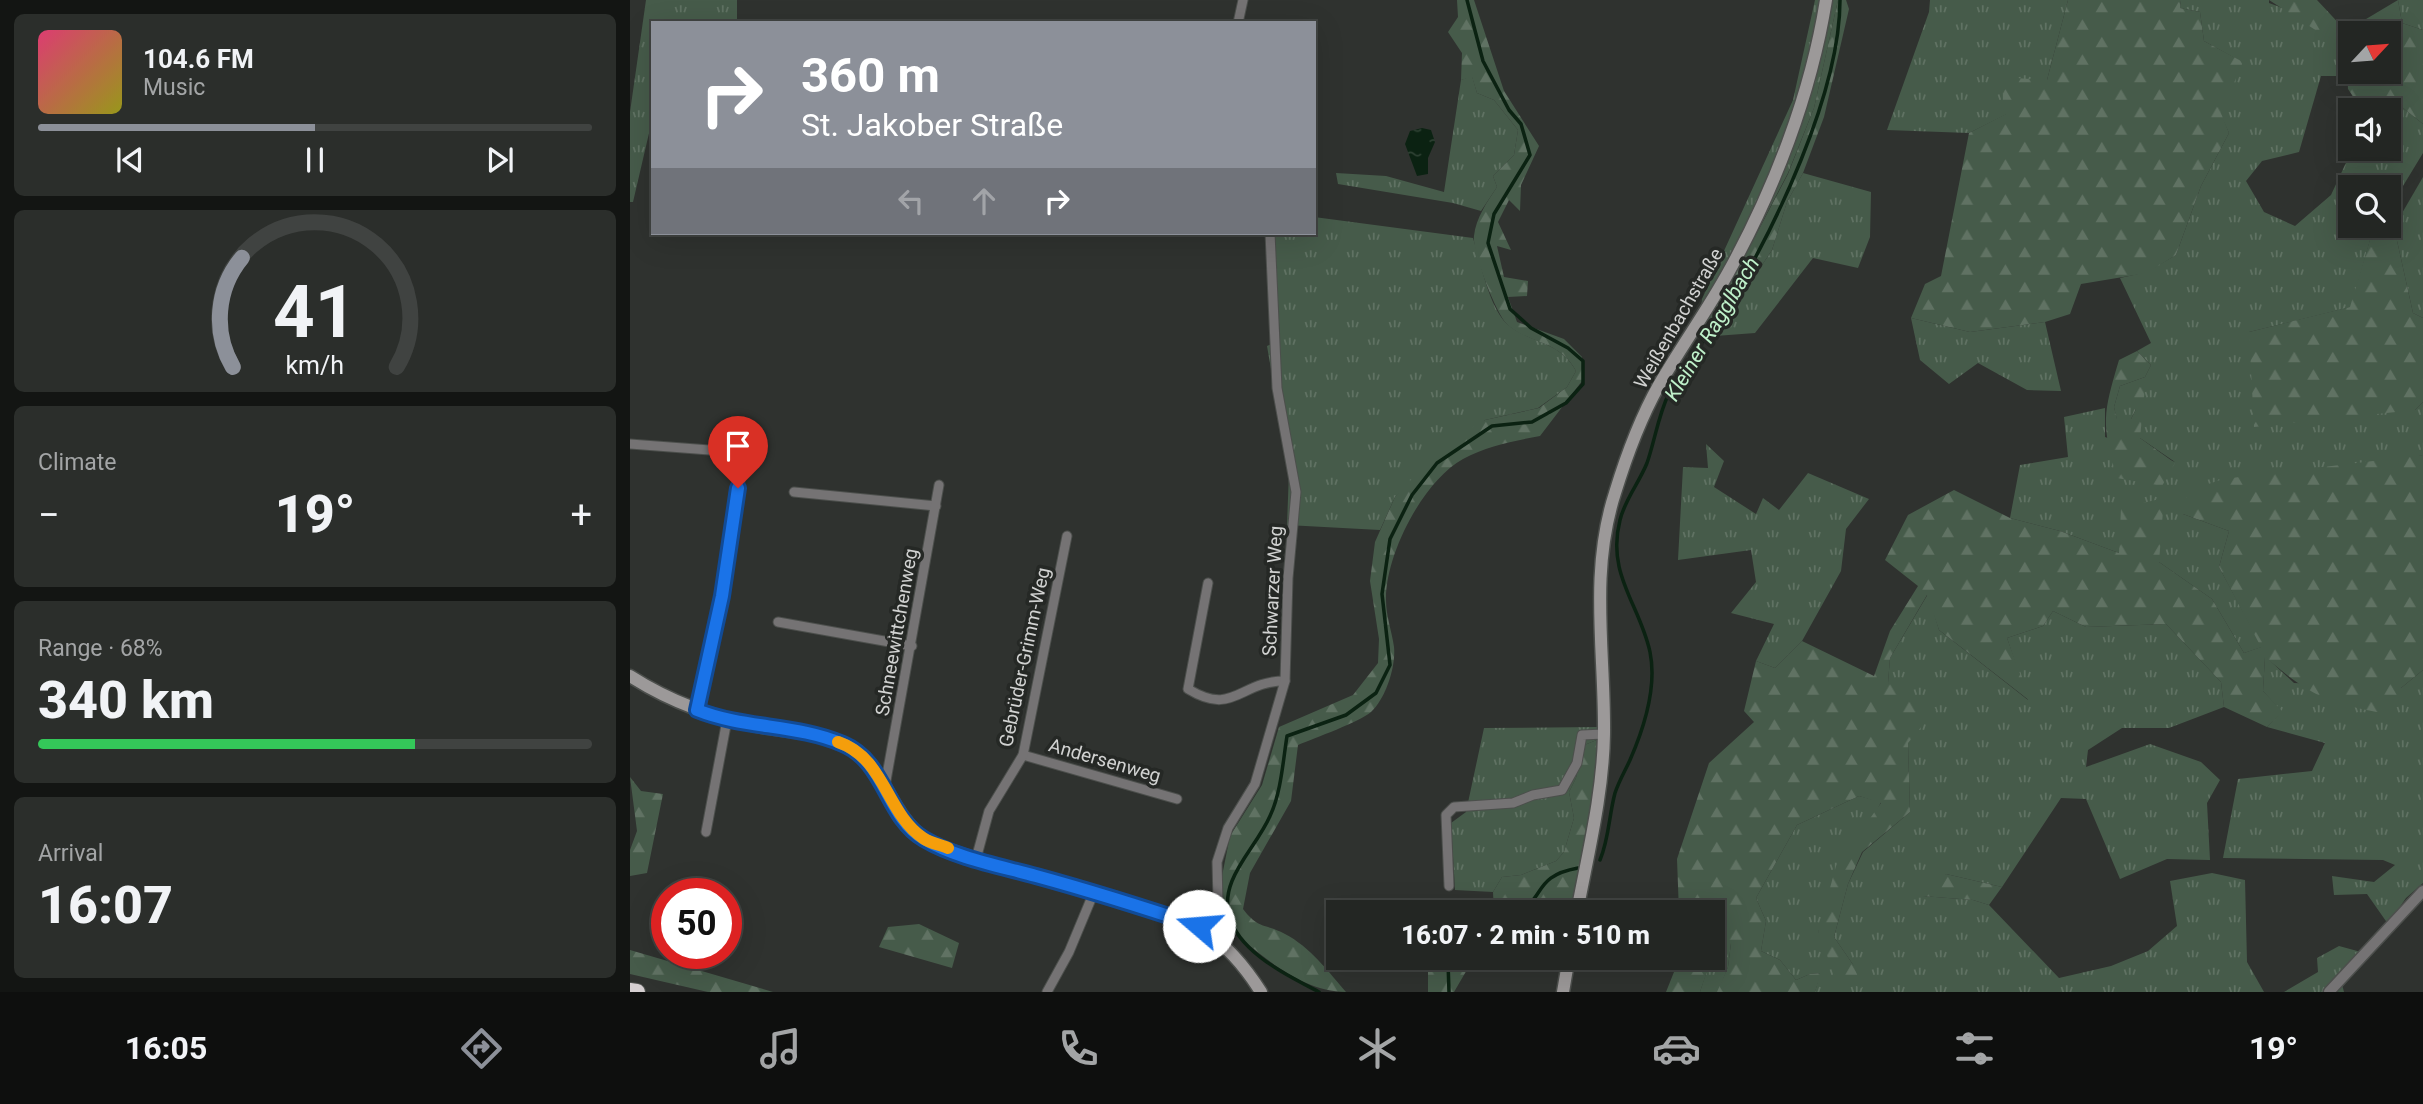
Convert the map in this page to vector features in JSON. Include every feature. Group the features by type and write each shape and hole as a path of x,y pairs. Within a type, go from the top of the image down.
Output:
{"highway":[{"path":"630,991 637,992"}],"main road":[{"name":"Weißenbachstraße","path":"1579,900 1600,790 1604,734 1598,579 1601,548 1614,494 1657,389 1728,273 1759,212 1819,45 1826,0"},
{"path":"630,676 662,697 727,720 816,735 844,744 861,754 885,786 901,816 923,839 976,859 1094,892 1199,926 1219,940 1243,964 1261,992"},
{"path":"1563,992 1567,970"}],"street":[{"path":"1238,21 1243,0"},
{"name":"Schwarzer Weg","path":"1219,940 1217,862 1228,828 1255,784 1285,681 1288,578 1296,492 1277,388 1270,235"},
{"path":"630,444 736,452 743,461 722,596 697,710"},
{"name":"Schneewittchenweg","path":"885,786 940,485"},
{"path":"794,492 936,506"},
{"name":"Gebrüder-Grimm-Weg","path":"976,859 989,811 1023,755 1066,536"},
{"path":"1208,583 1188,689 1205,699 1223,701 1267,681 1285,681"},
{"path":"778,622 912,646"},
{"path":"706,832 727,720"},
{"path":"1449,886 1446,815 1454,807 1513,803 1533,794 1563,790 1577,763 1581,735 1604,734"},
{"name":"Andersenweg","path":"1023,755 1177,799"},
{"path":"2329,992 2423,891"},
{"path":"1046,992 1069,952 1094,892"}],"green space":[{"path":"646,0 737,0 737,21 651,21 651,125 633,202 630,202 630,112"},
{"path":"1457,0 1474,0 1504,91 1539,146 1521,185 1520,211 1509,200 1498,222 1511,250 1497,246 1504,277 1528,281 1527,296 1508,297 1517,322 1564,339 1582,357 1582,381 1540,436 1500,444 1472,454 1448,470 1434,484 1421,501 1399,541 1387,582 1387,612 1394,655 1389,681 1381,699 1365,716 1298,745 1291,801 1250,873 1243,909 1258,923 1285,934 1303,946 1346,992 1329,990 1312,985 1280,969 1224,924 1220,886 1230,836 1262,785 1279,727 1353,695 1378,663 1379,639 1370,581 1375,542 1395,497 1445,443 1485,420 1539,408 1567,387 1576,371 1561,353 1523,335 1506,323 1480,267 1474,244 1475,229 1482,210 1497,187 1493,176 1514,155 1518,130 1494,100 1477,93 1472,77 1461,80 1462,53 1448,32 1458,17"},
{"path":"1815,0 1838,0 1814,108 1788,173 1709,324 1701,309 1702,299 1793,100"},
{"path":"1838,0 1846,0 1849,9 1824,117 1803,173 1787,202 1772,250 1715,336 1709,324 1788,174 1814,108"},
{"path":"1930,0 2068,0 2047,80 2007,114 1969,133 1887,130 1929,12"},
{"path":"2068,0 2181,0 2180,8 2200,12 2204,41 2243,62 2221,113 2229,133 2201,186 2176,255 2147,273 2081,284 2070,314 2045,322 1970,332 1911,318 1925,284 1941,276 1969,133 2006,114 2001,77 2047,80"},
{"path":"2181,0 2269,0 2269,3 2338,28 2338,76 2321,76 2299,152 2262,161 2246,181 2264,212 2295,226 2331,195 2338,180 2338,238 2371,238 2351,307 2249,332 2415,410 2423,402 2423,455 2183,514 2229,531 2219,567 2262,647 2244,653 2212,599 2159,562 2119,553 2060,531 2010,518 2020,465 2068,457 2064,417 2105,408 2105,437 2175,462 2140,438 2136,409 2131,419 2117,420 2114,407 2120,386 2145,377 2151,365 2137,351 2151,343 2120,278 2147,272 2176,255 2201,186 2229,133 2220,113 2242,62 2204,41 2200,12 2180,8"},
{"path":"2269,0 2317,0 2338,22 2338,31 2317,31"},
{"path":"2398,0 2423,0 2423,30 2402,23"},
{"path":"2398,0 2402,23 2423,30 2423,124 2401,106 2401,98 2354,98 2348,84 2401,84 2401,21 2363,21"},
{"path":"1472,76 1477,93 1494,100 1518,130 1514,155 1493,176 1497,187 1481,211 1453,203 1338,184 1336,173 1386,176 1444,192 1461,80"},
{"path":"2401,106 2423,124 2423,153 2401,189 2401,175 2340,175 2347,161 2401,161"},
{"path":"1803,173 1871,192 1870,237 1858,268 1813,258 1755,333 1715,336 1772,250 1787,202"},
{"path":"2423,177 2423,318 2413,313 2396,238 2401,238 2401,215"},
{"path":"1316,217 1473,238 1486,283 1495,306 1506,323 1561,353 1576,371 1567,387 1538,408 1485,420 1395,497 1380,530 1287,525 1289,472 1267,346 1280,340 1274,235 1316,235"},
{"path":"2370,238 2396,238 2413,313 2423,318 2423,402 2415,410 2254,427 2249,332 2350,307"},
{"path":"1911,318 1970,332 2045,322 2061,391 2027,390 1978,363 1949,384 1920,360"},
{"path":"2137,351 2151,365 2145,377 2120,386 2114,407 2117,419 2131,419 2136,409 2132,400 2140,385 2145,387 2140,438 2175,463 2162,486 2117,478 2108,444 2107,407 2119,360"},
{"path":"1706,444 1724,461 1714,487 1756,514 1763,498 1779,510 1808,473 1869,499 1846,529 1841,571 1802,641 1775,668 1756,661 1774,624 1731,613 1756,582 1751,550 1678,560 1683,467 1708,468"},
{"path":"2423,455 2423,670 2401,688 2388,714 2335,702 2309,690 2265,657 2263,691 2283,712 2267,727 2224,707 2221,682 2166,624 2086,627 2053,611 2043,626 2007,638 2030,701 1939,630 1927,595 1890,658 1888,683 1936,709 1908,743 1910,812 1862,852 1848,884 1834,937 1854,966 1862,988 1836,979 1818,932 1836,866 1881,803 1859,796 1797,825 1756,898 1766,921 1761,951 1780,960 1796,980 1821,973 1815,992 1717,992 1728,967 1731,943 1725,943 1725,900 1679,900 1677,859 1709,763 1754,722 1744,711 1756,661 1775,668 1802,641 1874,676 1890,631 1918,586 1885,560 1908,515 1954,490 2010,518 2060,531 2119,553 2121,508 2164,498 2159,562 2212,599 2244,653 2261,647 2219,567 2229,531 2183,514 2188,491 2223,479"},
{"path":"1928,594 1939,630 2028,700 2007,638 2043,626 2053,611 2086,627 2166,624 2221,682 2224,707 2169,728 2122,728 2088,750 2086,767 2150,744 2201,762 2220,780 2207,803 2210,860 2167,859 2120,879 2086,799 2061,798 2002,887 1946,874 1923,896 1973,900 1989,905 2059,978 2111,966 2148,951 2177,926 2170,881 2212,873 2245,880 2247,962 2264,992 1815,992 1820,973 1796,980 1780,960 1761,951 1766,921 1756,898 1797,825 1859,796 1881,802 1818,932 1854,966 1834,937 1848,884 1863,852 1910,812 1908,743 1888,683 1890,658"},
{"path":"2265,656 2294,683 2401,688 2423,670 2423,883 2406,898 2388,924 2367,894 2334,895 2332,876 2374,882 2395,865 2383,860 2223,858 2238,779 2312,771 2325,743 2267,727 2282,712 2263,691"},
{"path":"1600,727 1599,739 1582,746 1576,778 1569,792 1574,818 1564,852 1556,861 1521,875 1502,877 1493,892 1455,890 1451,823 1466,812 1484,728"},
{"path":"1599,739 1599,781 1575,900 1493,900 1493,892 1502,877 1521,875 1556,861 1564,852 1574,818 1569,792 1576,778 1582,746"},
{"path":"630,777 641,791 663,794 647,873 630,876 630,850 637,831"},
{"path":"1946,874 2002,887 1989,905 1973,900 1922,896 1927,882"},
{"path":"919,924 959,943 952,968 879,947 888,927"},
{"path":"1725,943 1731,943 1728,967 1718,992 1700,992 1707,970 1725,970"},
{"path":"2339,946 2361,952 2340,977 2344,992 2284,992 2318,972 2317,958"},
{"path":"630,950 651,956 651,969 695,969 773,992 708,992 630,974"},
{"path":"1428,970 1467,970 1454,992 1428,992"},
{"path":"1675,970 1708,970 1700,992 1666,992"}],"water":[{"path":"1422,128 1431,130 1435,142 1428,158 1428,174 1417,176 1405,144 1410,131"}],"waterway":[{"path":"1319,992 1285,974 1252,950 1239,936 1230,919 1227,901 1232,881 1274,807 1287,736 1346,715 1376,693 1390,665 1382,594 1390,539 1412,495 1437,463 1492,426 1532,422 1566,403 1583,384 1583,361 1568,348 1531,328 1510,309 1488,243 1494,214 1530,155 1521,124 1509,110 1483,61 1467,0"},
{"name":"Kleiner Ragglbach","path":"1600,860 1615,793 1644,721 1652,679 1650,652 1617,557 1620,520 1647,463 1669,393 1744,278 1801,160 1829,77 1837,37 1840,0"},
{"name":"Kleiner Ragglbach","path":"1533,900 1554,876 1578,868"},
{"name":"Kleiner Ragglbach","path":"1448,970 1449,992"}],"slow traffic":[{"path":"838,742 861,754 878,774 901,816 923,839 948,848"}],"route":[{"path":"738,488 722,596 697,710 727,720 816,735 844,744 861,754 878,774 901,816 923,839 976,859 1094,892 1199,926"}]}
